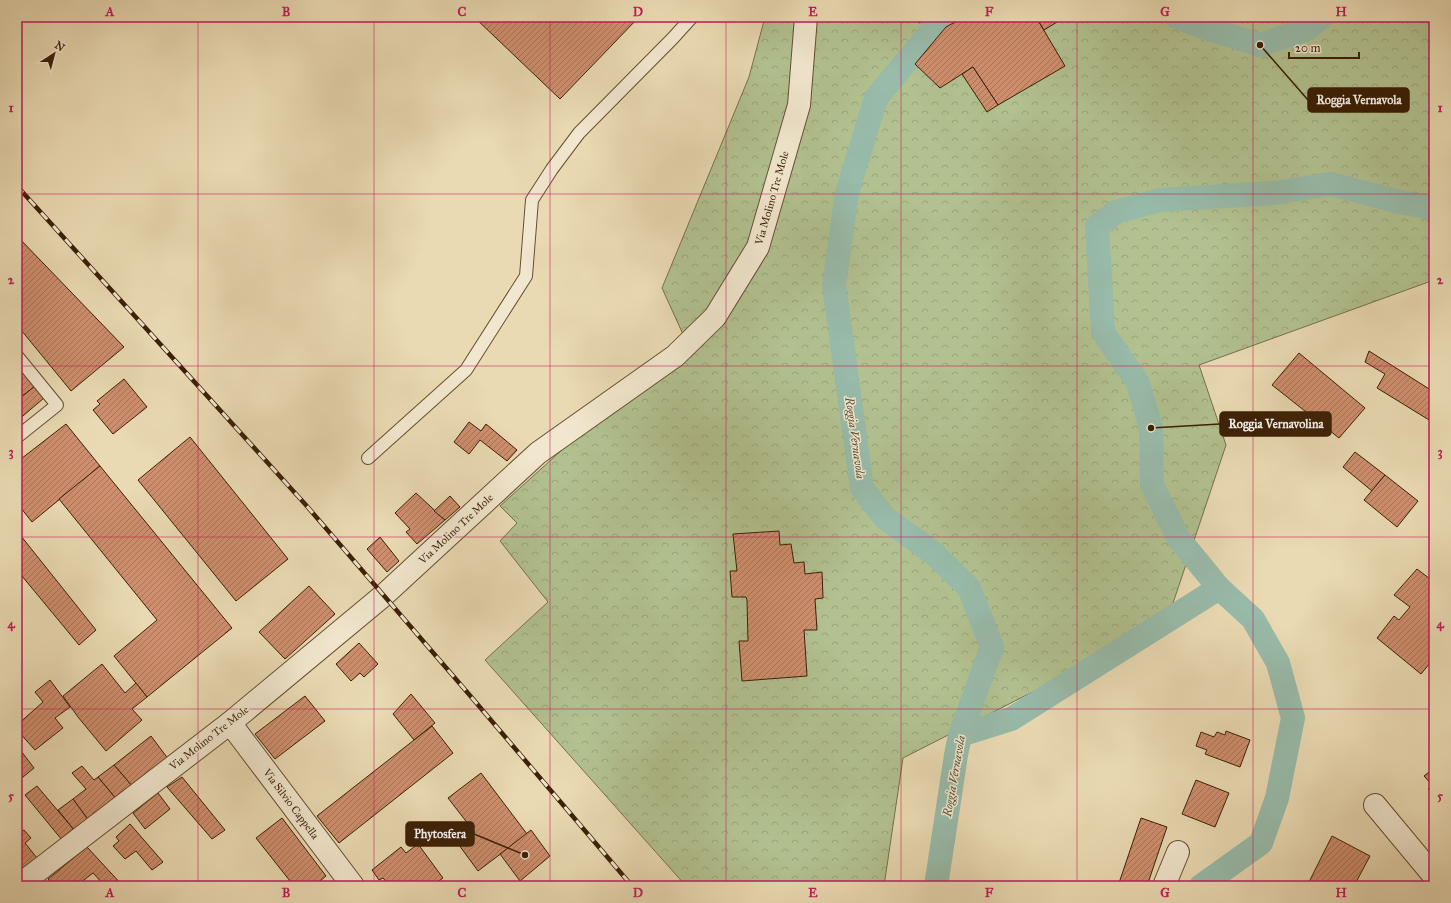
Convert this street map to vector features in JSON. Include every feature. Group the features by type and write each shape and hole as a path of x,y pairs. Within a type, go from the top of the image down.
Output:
{"street":[{"name":"Via Molino Tre Mole","path":"18,886 230,723 384,595 538,454 675,356 715,317 758,247 799,104 806,17"},
{"name":"Via Silvio Cappella","path":"230,723 353,886"},
{"path":"1375,804 1434,876"},
{"path":"1164,886 1178,852"}],"lane":[{"path":"368,458 466,370 526,276 532,200 552,169 579,133 692,17"},
{"path":"17,356 57,405 17,436"}],"green space":[{"path":"765,17 1434,17 1434,280 1199,365 1226,445 1166,624 903,758 884,886 686,886 485,660 548,602 500,541 517,523 500,506 584,430 692,354 662,288 749,77"}],"building":[{"path":"474,17 639,17 560,99"},
{"path":"916,17 931,17 919,23"},
{"path":"964,17 1036,17 1065,66 998,105 973,67 940,88 915,64 946,27"},
{"path":"1036,17 1061,17 1062,19 1044,30"},
{"path":"973,67 998,105 987,112 962,74"},
{"path":"17,236 124,347 71,391 17,325"},
{"path":"1369,351 1434,392 1434,423 1377,388 1385,374 1365,362"},
{"path":"1299,353 1365,408 1339,438 1272,385"},
{"path":"17,364 34,387 17,400"},
{"path":"124,379 147,407 113,434 93,410 100,404 97,401"},
{"path":"34,387 44,398 17,421 17,400"},
{"path":"469,422 481,431 486,424 517,450 507,461 480,440 469,454 454,442"},
{"path":"66,424 100,466 32,522 17,503 17,462"},
{"path":"190,437 288,559 236,601 138,480"},
{"path":"1355,452 1385,475 1372,491 1343,467"},
{"path":"100,466 232,628 147,697 114,656 157,620 59,499"},
{"path":"1385,475 1418,501 1397,527 1364,500"},
{"path":"416,493 445,520 417,544 406,532 410,529 395,513"},
{"path":"450,496 460,507 445,520 434,511"},
{"path":"17,531 96,630 79,645 17,570"},
{"path":"779,531 780,545 791,544 794,563 804,562 805,574 822,572 823,598 815,599 817,630 804,630 807,676 742,681 739,641 748,641 747,600 746,597 732,597 730,571 737,571 733,534"},
{"path":"380,537 399,561 387,572 367,549"},
{"path":"1417,569 1434,582 1434,649 1431,652 1434,654 1434,658 1421,674 1377,638 1394,616 1399,620 1410,607 1394,595"},
{"path":"309,586 335,614 285,659 259,632"},
{"path":"359,643 378,664 364,677 360,673 351,681 336,664"},
{"path":"102,664 125,693 136,683 147,697 132,709 142,720 106,751 63,696"},
{"path":"50,680 70,707 55,718 63,728 35,750 17,730 17,725 43,702 35,692"},
{"path":"411,694 435,723 414,740 393,714"},
{"path":"305,696 325,721 275,759 255,734"},
{"path":"432,726 453,753 339,843 317,816"},
{"path":"1226,731 1250,740 1240,767 1205,754 1207,750 1196,746 1201,732 1214,737 1217,732 1225,735"},
{"path":"151,736 169,760 133,787 114,765"},
{"path":"18,747 34,768 17,782 17,748"},
{"path":"114,765 133,787 117,800 98,777"},
{"path":"82,766 94,780 98,777 117,800 89,821 73,799 86,789 72,773"},
{"path":"1434,768 1434,795 1428,789 1432,785 1424,776"},
{"path":"481,773 527,834 478,871 456,841 472,829 448,798"},
{"path":"182,777 225,830 212,839 167,787"},
{"path":"1196,780 1229,793 1215,827 1182,814"},
{"path":"37,786 75,831 62,840 25,795"},
{"path":"158,793 170,809 145,829 133,813"},
{"path":"73,799 89,821 75,831 58,810"},
{"path":"282,818 326,876 314,886 294,886 256,838"},
{"path":"1141,818 1167,827 1147,886 1118,886"},
{"path":"130,824 163,862 152,870 136,851 125,859 113,846 119,841 116,837"},
{"path":"24,830 31,838 25,843 37,858 17,874 17,831 19,833"},
{"path":"531,830 550,856 520,881 500,854"},
{"path":"1332,836 1370,856 1354,886 1307,886"},
{"path":"418,844 443,878 432,886 390,886 383,878 379,880 372,870 401,847 406,853"},
{"path":"87,847 123,886 105,886 93,873 76,886 54,886 48,879"}],"waterway":[{"name":"Roggia Vernavola","path":"936,886 960,735 992,647 969,588 932,552 885,518 862,488 834,285 847,193 876,98 936,26 953,17"},
{"name":"Roggia Vernavola","path":"1176,17 1260,45 1307,29 1322,17"},
{"path":"1201,886 1261,843 1277,798 1293,718 1278,663 1253,619 1219,588 1179,539 1152,485 1151,428 1138,383 1103,332 1097,226 1116,212 1160,200 1274,193 1331,184 1399,202 1434,208"},
{"path":"960,735 1011,719 1219,588"}],"railway":[{"path":"17,186 305,504 632,886"}],"place":[{"name":"Roggia Vernavola","path":"1260,45"},
{"name":"Roggia Vernavolina","path":"1151,428"},
{"name":"Phytosfera","path":"525,855"}]}
